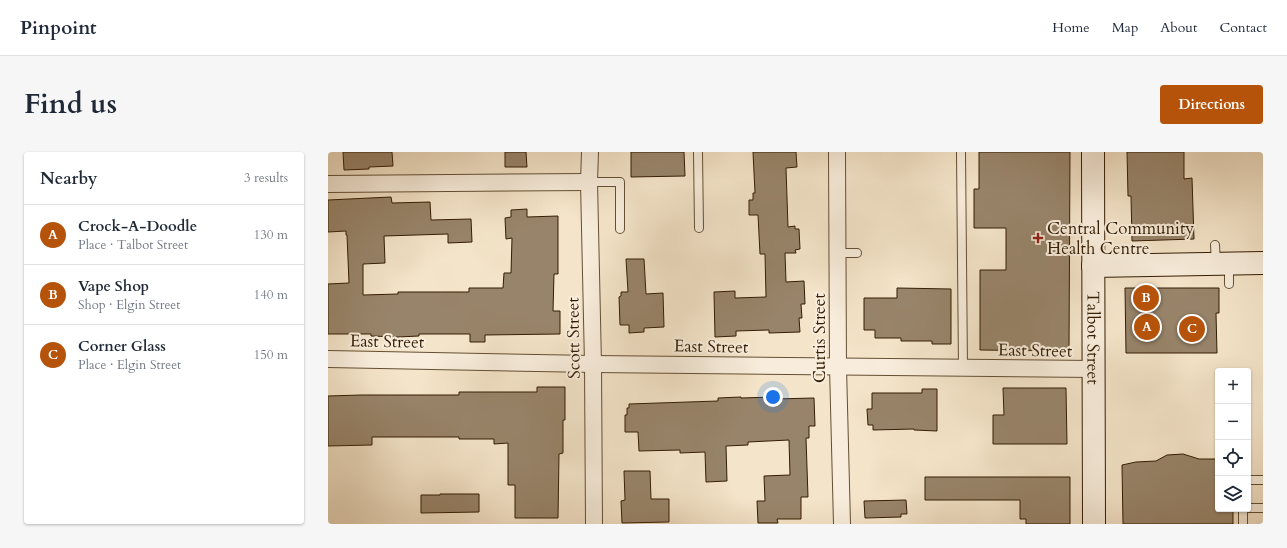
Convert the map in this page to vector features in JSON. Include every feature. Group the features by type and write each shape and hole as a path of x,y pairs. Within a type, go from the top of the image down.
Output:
{"main road":[{"name":"Talbot Street","path":"1093,152 1094,524"},
{"path":"1093,266 1263,263"}],"street":[{"name":"Scott Street","path":"590,152 589,182 593,364 594,524"},
{"name":"Curtis Street","path":"837,152 838,367 842,524"},
{"path":"328,184 589,182"},
{"name":"East Street","path":"328,359 593,364 1094,369"}],"lane":[{"path":"698,152 699,228"},
{"path":"962,152 963,368"},
{"path":"589,182 620,182 620,229"},
{"path":"837,253 857,253"},
{"path":"1251,480 1263,480"},
{"path":"1251,508 1263,508"},
{"path":"1243,512 1243,524"}],"building":[{"path":"343,152 392,152 393,166 344,170"},
{"path":"505,152 526,152 527,167 505,167"},
{"path":"631,152 684,152 685,176 631,177"},
{"path":"753,152 796,152 797,167 786,168 788,227 795,226 795,229 799,229 800,249 795,250 796,253 785,253 786,282 804,281 805,304 801,304 802,318 799,318 800,332 769,333 769,330 736,331 736,336 715,337 714,292 735,291 735,298 766,297 765,254 760,254 758,215 749,215 749,200 753,200 753,193 755,193"},
{"path":"979,152 1070,152 1069,351 980,350 980,270 1006,270 1006,228 974,228 974,189 979,189"},
{"path":"1127,152 1184,152 1184,179 1192,178 1194,239 1132,241 1131,196 1128,196"},
{"path":"391,197 392,203 430,202 431,220 471,219 472,242 448,243 448,234 384,236 385,263 363,264 363,295 398,294 398,292 469,292 469,288 503,288 504,273 511,273 512,238 506,239 505,218 511,217 511,210 527,209 527,217 558,216 558,274 554,274 553,311 560,311 560,334 485,335 485,342 470,342 470,334 419,334 419,336 398,337 371,336 371,334 328,334 328,284 349,283 346,231 328,232 328,200"},
{"path":"626,259 644,259 646,294 663,293 664,327 644,328 644,332 629,333 629,325 620,325 619,297 621,296 621,292 628,292"},
{"path":"897,288 951,289 951,344 932,344 932,341 901,341 901,338 875,338 875,330 864,330 864,298 897,298"},
{"path":"1125,288 1219,288 1219,313 1216,313 1217,353 1126,353"},
{"path":"537,387 565,387 563,453 559,454 558,518 515,518 515,485 508,485 508,443 494,444 494,439 459,439 459,437 372,437 372,445 328,446 328,396 459,395 459,392 537,392"},
{"path":"1003,388 1066,388 1067,444 993,444 993,415 1004,415"},
{"path":"922,389 937,389 937,431 914,429 873,430 873,425 868,425 867,409 872,409 872,393 922,393"},
{"path":"774,397 775,399 814,398 815,426 809,426 809,438 806,438 808,497 801,497 801,519 777,519 778,523 758,523 757,501 765,501 764,476 790,475 789,440 748,442 748,445 726,446 727,481 706,482 705,452 680,453 680,450 639,451 638,432 625,432 625,415 627,415 627,408 629,408 629,404 718,401 718,398"},
{"path":"1183,454 1199,459 1215,459 1215,512 1233,512 1233,524 1123,524 1122,465 1136,462 1156,461 1167,455"},
{"path":"624,471 650,471 651,499 669,499 669,522 622,523 621,501 625,500"},
{"path":"925,477 1070,477 1070,524 1026,524 1026,519 1020,519 1020,500 925,500"},
{"path":"479,494 479,512 421,513 421,495"},
{"path":"906,500 907,514 901,514 901,517 865,518 864,501"}],"place":[{"name":"Central Community Health Centre","path":"1038,238"},
{"name":"Vape Shop","path":"1146,298"},
{"name":"Crock-A-Doodle","path":"1147,327"},
{"name":"Corner Glass","path":"1192,329"}]}
